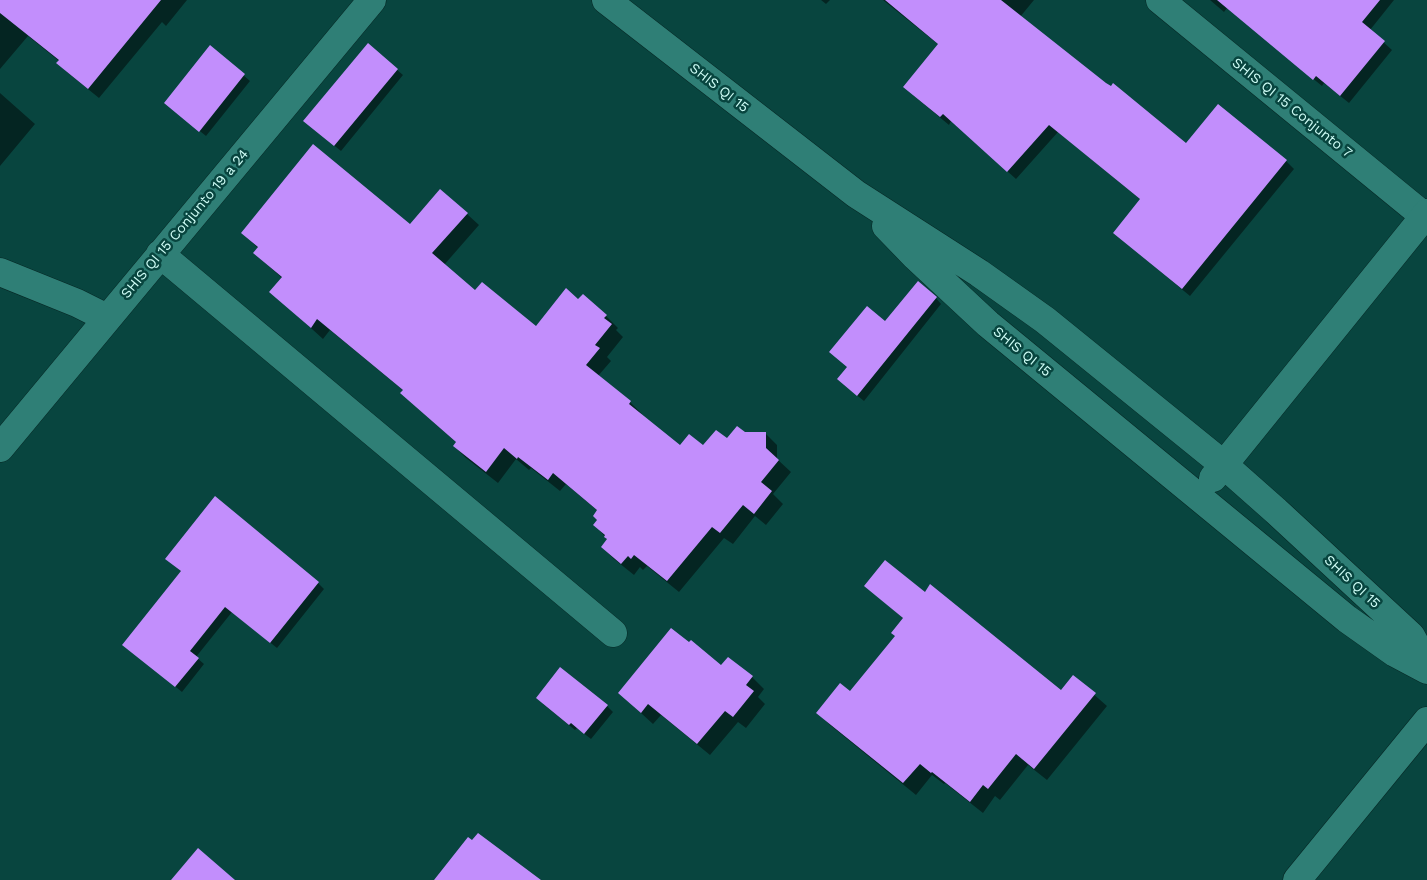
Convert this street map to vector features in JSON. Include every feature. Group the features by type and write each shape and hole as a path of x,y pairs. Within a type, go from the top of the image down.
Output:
{"street":[{"name":"SHIS QI 15 Conjunto 19 a 24","path":"0,448 372,0"},
{"name":"SHIS QI 15","path":"606,0 856,194 979,273 1045,320 1224,465 1411,636 1427,665"},
{"name":"SHIS QI 15 Conjunto 7","path":"1160,0 1426,214"},
{"name":"SHIS QI 15","path":"856,194 916,256 988,324 1348,619 1395,653 1427,670"},
{"path":"1199,496 1426,214"},
{"path":"160,254 613,633"},
{"path":"0,272 77,303 107,318"},
{"path":"1297,880 1427,721"}],"building":[{"path":"0,0 161,0 88,89 56,63 59,60 0,13"},
{"path":"885,0 1001,0 1106,83 1111,86 1113,83 1186,143 1218,104 1287,160 1182,289 1113,233 1140,199 1049,125 1007,172 943,114 940,117 903,87 938,44"},
{"path":"1217,0 1380,0 1362,22 1385,41 1340,96 1316,76 1313,80"},
{"path":"368,43 398,69 334,146 303,121"},
{"path":"210,45 245,74 199,132 164,103"},
{"path":"313,144 410,224 440,189 468,213 432,253 475,290 482,282 536,326 566,288 578,299 583,294 607,315 604,318 612,324 595,345 600,348 586,365 631,401 629,404 680,445 689,434 703,445 716,430 727,438 737,426 745,432 766,432 766,448 779,460 761,482 772,491 754,514 743,505 720,533 712,527 667,581 634,555 631,559 628,556 621,564 601,547 607,539 593,525 597,520 593,516 597,510 553,473 548,480 504,448 486,472 453,446 456,442 400,393 403,390 317,319 311,328 269,292 282,277 253,253 258,247 241,233"},
{"path":"918,281 937,297 857,396 837,379 847,367 829,352 867,306 885,321"},
{"path":"215,496 319,582 270,643 225,607 190,651 199,658 175,687 122,645 181,571 165,559"},
{"path":"885,560 925,592 930,584 1061,690 1073,675 1096,693 1034,769 1016,754 988,789 983,785 970,802 920,764 903,783 816,713 840,683 850,691 895,636 891,633 903,618 864,586"},
{"path":"671,628 689,642 691,640 721,665 728,657 753,676 746,685 754,691 733,717 725,711 697,744 648,704 641,713 618,693"},
{"path":"560,667 608,705 584,734 571,723 569,725 536,698"},
{"path":"478,833 541,880 434,880 468,837 472,840"},
{"path":"198,848 235,880 171,880"}]}
